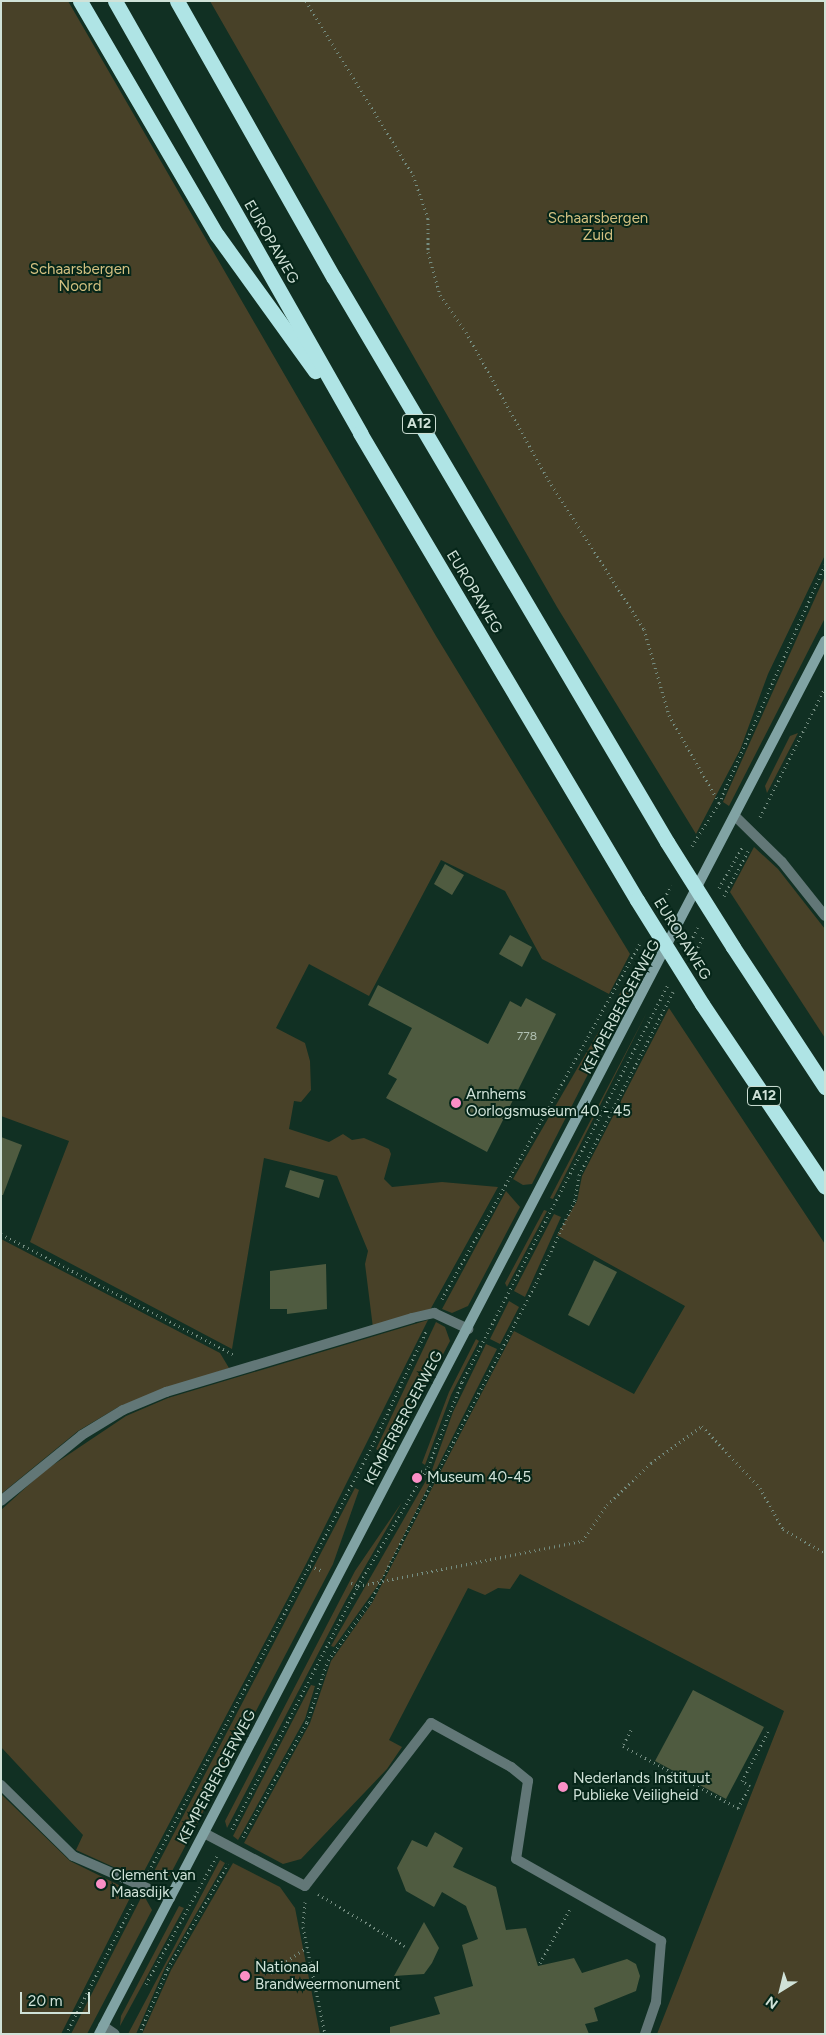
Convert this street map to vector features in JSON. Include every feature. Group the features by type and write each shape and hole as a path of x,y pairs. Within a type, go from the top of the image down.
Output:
{"highway":[{"name":"A12","path":"80,1 216,235 360,434"},
{"name":"EUROPAWEG","path":"115,1 360,434 637,900 702,1004 825,1187"},
{"name":"A12","path":"177,1 359,322 667,842 825,1087"}],"main road":[{"name":"KEMPERBERGERWEG","path":"101,2030 736,817 825,641"}],"street":[{"path":"736,817 825,916"},
{"path":"1,1501 40,1466 123,1410 166,1392 434,1313 468,1329"},
{"path":"204,1833 223,1845 305,1886 431,1723 511,1767 528,1781 516,1859 661,1941 656,2002 645,2034"},
{"path":"1,1785 73,1856 170,1898"},
{"path":"101,2030 115,2034"}],"path":[{"path":"306,1 413,175 428,218 428,252 440,295 466,332 546,476 644,629 669,715 719,803"},
{"path":"688,852 719,803 825,565"},
{"path":"723,899 825,688"},
{"path":"718,890 754,835"},
{"path":"657,912 675,878"},
{"name":"KEMPERBERGERWEG","path":"685,952 704,916"},
{"path":"690,961 709,926"},
{"name":"KEMPERBERGERWEG","path":"66,2034 372,1446 434,1313 644,938"},
{"name":"KEMPERBERGERWEG","path":"143,1990 223,1845 358,1586 426,1472 462,1382 671,978"},
{"path":"139,2034 168,1968 307,1722 328,1660 381,1581 536,1283 574,1200 579,1175 676,987"},
{"path":"1,1234 256,1367"},
{"path":"358,1586 582,1542 607,1505 651,1463 702,1426 760,1488 783,1529 825,1553"},
{"path":"421,1470 436,1476"},
{"path":"631,1730 623,1746 738,1808 750,1786 742,1781 769,1730"},
{"path":"305,1886 405,1946"},
{"path":"540,1963 578,1893"},
{"path":"306,1901 302,1910 307,1947 325,2034"},
{"path":"270,1973 307,1947"}],"green space":[{"name":"Schaarsbergen Noord","path":"1,1 68,1 436,636 630,954 609,994 542,959 505,891 441,860 369,996 309,964 276,1028 305,1043 310,1061 311,1090 301,1102 294,1101 289,1129 329,1142 343,1134 352,1140 364,1138 389,1149 391,1154 384,1179 392,1187 442,1182 498,1187 430,1310 373,1328 365,1264 368,1251 337,1176 264,1158 232,1349 30,1242 69,1141 1,1116"},
{"name":"Schaarsbergen Zuid","path":"210,1 825,1 825,555 768,674 740,750 696,834 557,607"},
{"path":"825,576 825,618 729,806 723,802"},
{"path":"798,733 767,793 765,786 790,736"},
{"path":"754,847 778,869 825,929 825,1038 730,892"},
{"path":"635,965 641,974 618,1015 609,1014"},
{"path":"669,1008 825,1244 825,2034 657,2034 784,1711 520,1574 510,1589 498,1588 485,1595 468,1588 389,1740 402,1747 387,1769 301,1859 283,1864 244,1843 310,1723 331,1661 372,1603 514,1331 634,1394 685,1306 557,1235 577,1201 582,1176"},
{"path":"647,1012 553,1199 550,1198"},
{"path":"603,1024 610,1031 532,1184 523,1185 513,1179"},
{"path":"506,1191 520,1207 468,1306 452,1313 442,1309"},
{"path":"544,1210 547,1211 507,1287 505,1283"},
{"path":"554,1214 561,1217 525,1297 514,1291"},
{"path":"1,1239 220,1353 229,1368 120,1406 78,1431 1,1494"},
{"path":"509,1301 519,1307 500,1344 490,1339"},
{"path":"428,1320 306,1564 140,1879 76,1850 83,1835 1,1747 1,1510 44,1471 126,1416 168,1398"},
{"path":"436,1322 445,1327 450,1341 428,1383 379,1451 376,1449"},
{"path":"476,1339 479,1341 451,1395 425,1465 422,1463 449,1392"},
{"path":"486,1344 497,1349 435,1472 432,1470 453,1412"},
{"path":"428,1477 432,1479 381,1581 334,1647 331,1646"},
{"path":"355,1488 359,1490 333,1564 169,1877 153,1881 150,1879"},
{"path":"402,1502 346,1600 227,1828 225,1821 355,1571"},
{"path":"311,1685 315,1686 305,1719 238,1840 233,1836"},
{"path":"1,1794 70,1861 133,1892 61,2034 1,2034"},
{"path":"220,1860 225,1863 165,1968 136,2034 128,2034"},
{"path":"233,1863 280,1887 295,1908 320,2034 142,2034 171,1970"},
{"path":"143,1894 152,1910 87,2034 71,2034"},
{"path":"179,1906 184,1908 120,2026 121,2016"}],"building":[{"path":"445,864 464,875 452,895 434,884"},
{"path":"510,935 532,947 522,967 499,954"},
{"path":"378,985 488,1044 510,1001 521,1007 526,998 556,1014 487,1152 386,1098 397,1079 388,1074 412,1028 368,1005"},
{"path":"1,1137 22,1145 3,1195 1,1195"},
{"path":"290,1170 324,1180 319,1198 285,1187"},
{"path":"594,1260 617,1272 589,1326 568,1315"},
{"path":"326,1264 327,1309 287,1314 287,1309 270,1309 270,1271"},
{"path":"693,1690 764,1727 726,1799 655,1761"},
{"path":"435,1832 463,1848 453,1867 496,1887 506,1930 526,1928 538,1966 574,1958 582,1973 627,1959 636,1964 640,1976 636,1991 594,2008 598,2021 585,2024 589,2034 390,2034 390,2027 440,2014 434,1997 473,1986 462,1945 478,1939 466,1906 442,1892 434,1907 406,1891 397,1868 412,1840 427,1847"},
{"path":"424,1922 439,1948 432,1963 424,1974 394,1976"}],"place":[{"name":"Arnhems Oorlogsmuseum 40 - 45","path":"456,1103"},
{"name":"Museum 40-45","path":"417,1478"},
{"name":"Nederlands Instituut Publieke Veiligheid","path":"563,1787"},
{"name":"Clement van Maasdijk","path":"101,1884"},
{"name":"Nationaal Brandweermonument","path":"245,1976"}]}
